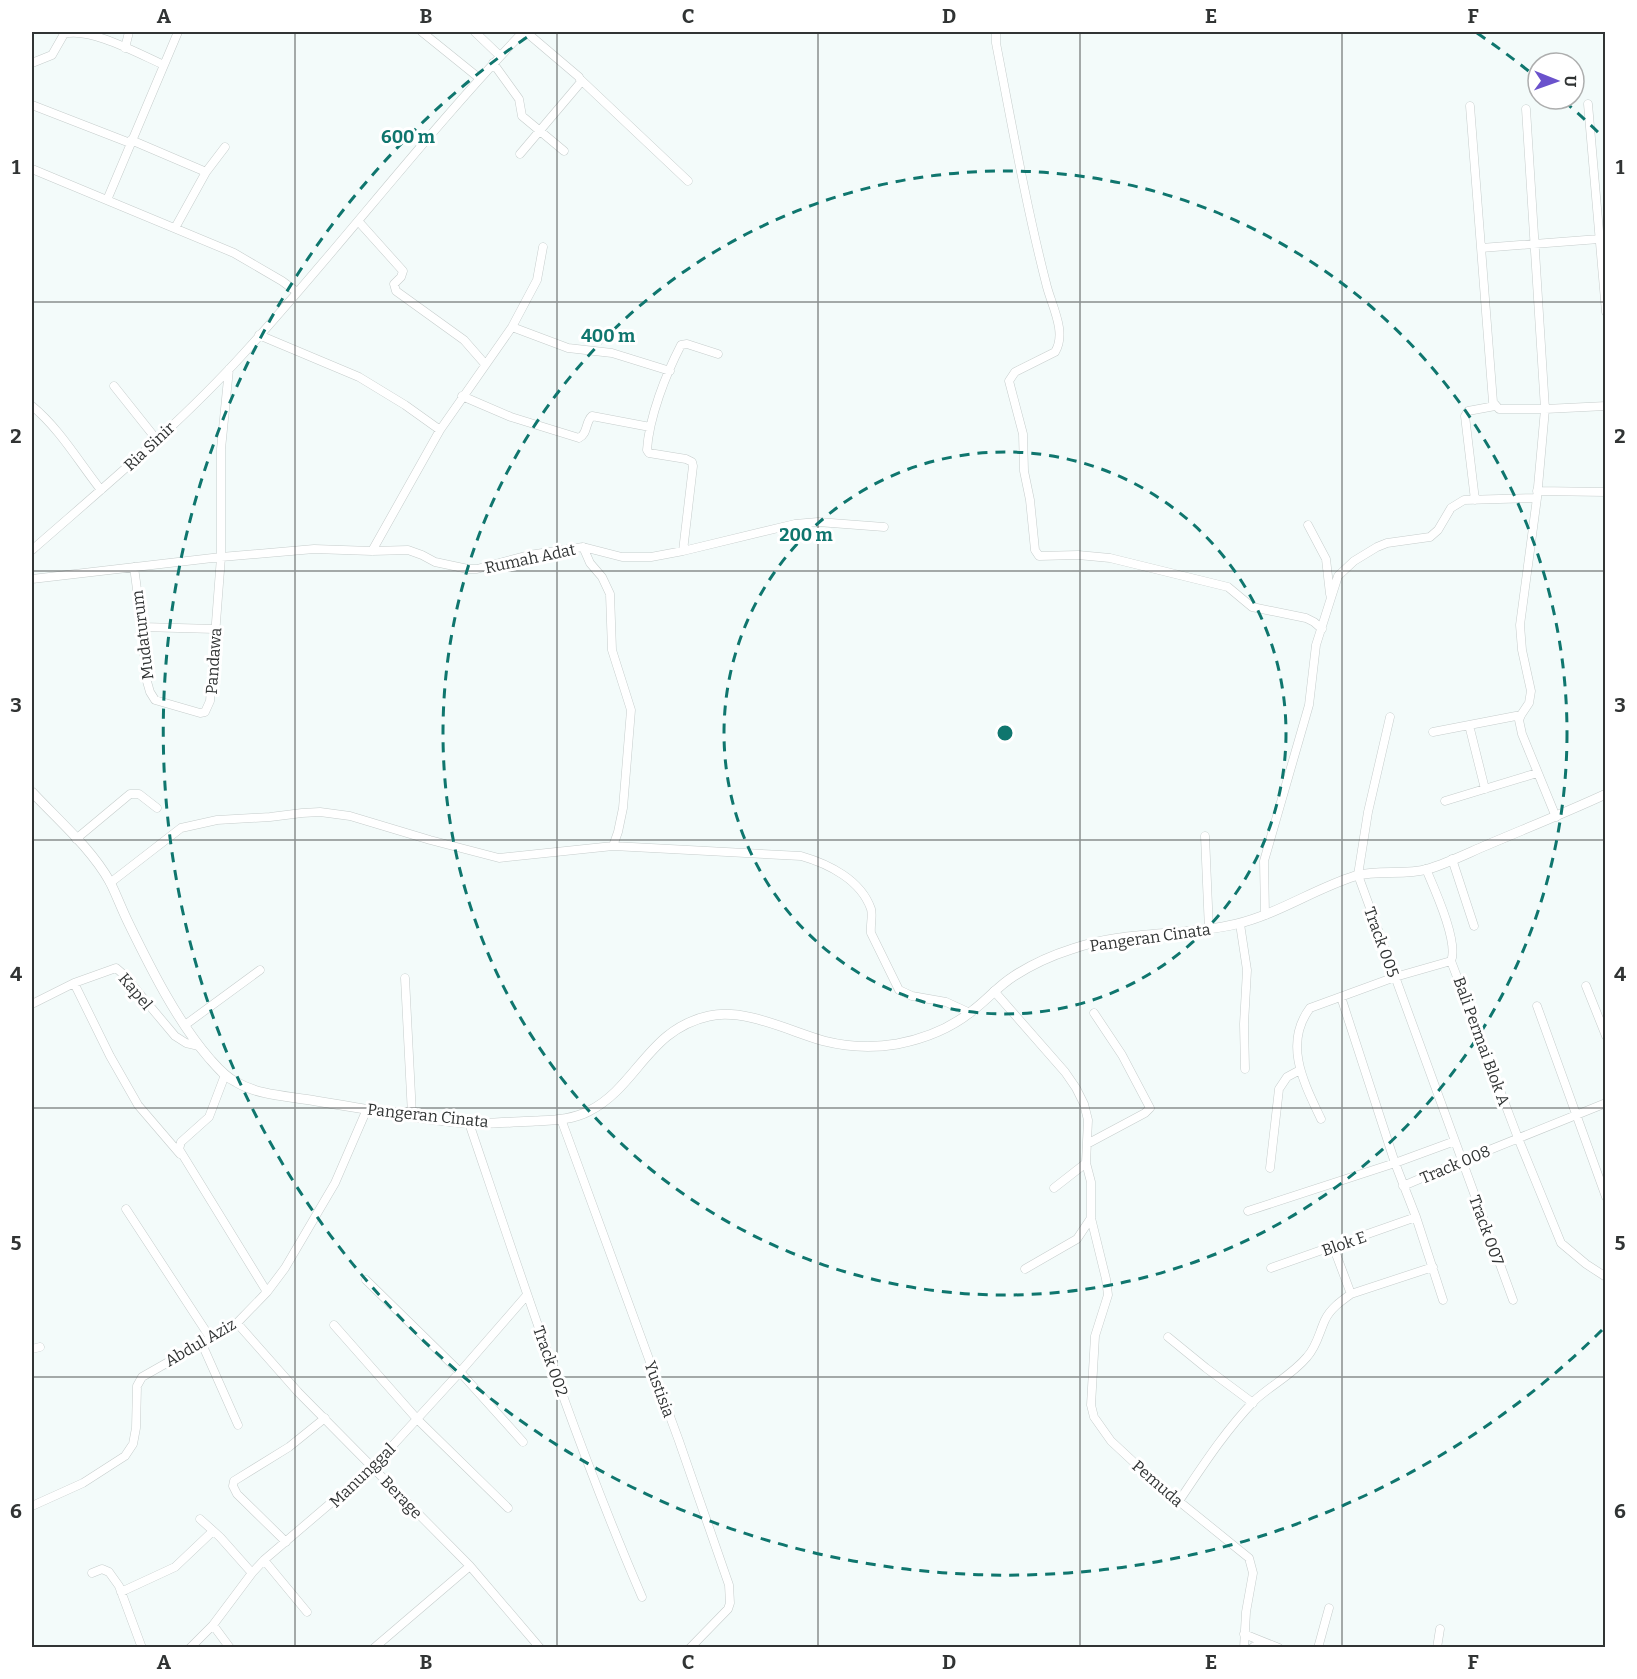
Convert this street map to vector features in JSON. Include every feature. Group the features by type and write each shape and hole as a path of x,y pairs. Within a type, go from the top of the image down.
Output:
{"street":[{"path":"125,48 129,32"},
{"path":"107,200 178,32"},
{"path":"422,32 479,78"},
{"path":"475,32 500,56"},
{"path":"524,32 579,76 687,182"},
{"name":"Ria Sinir","path":"32,550 157,440 229,369 359,222 479,78 524,32"},
{"path":"996,32 996,44 1023,181 1060,338 1055,352 1015,372 1009,381 1023,434 1024,471 1030,500 1035,550 1039,556 1078,555 1110,558 1228,587 1252,607 1306,618 1322,629"},
{"path":"32,63 52,55 64,33 71,33 91,35 164,65"},
{"path":"493,63 519,99 522,116 564,151"},
{"path":"520,154 581,80"},
{"path":"1588,104 1605,312"},
{"path":"32,105 206,172"},
{"path":"1470,106 1493,402 1499,409 1545,410 1605,406"},
{"path":"1526,111 1545,410 1520,626 1522,650 1532,691 1529,703 1519,720 1522,734 1556,817"},
{"path":"175,228 206,172 225,147"},
{"path":"32,169 234,253 297,292"},
{"path":"359,222 403,272 394,284 394,288 464,340 485,364"},
{"path":"1481,248 1599,239"},
{"path":"372,551 440,430 512,327 537,280 543,247"},
{"path":"512,327 568,348 612,353 670,371"},
{"path":"259,335 359,377 440,430"},
{"path":"683,551 692,462 649,453 647,445 650,427 662,388 679,349 684,344 718,354"},
{"name":"Pandawa","path":"156,700 200,713 207,711 210,701 221,557 221,449 229,369"},
{"path":"114,386 157,440"},
{"path":"462,396 512,417 579,438 583,436 589,418 592,416 650,427"},
{"path":"32,406 40,412 101,490"},
{"path":"1475,500 1465,416 1468,411 1495,406"},
{"path":"1265,915 1264,861 1309,705 1316,645 1330,595 1338,576 1354,561 1387,543 1430,537 1435,534 1451,508 1464,500 1537,494 1605,492"},
{"name":"Rumah Adat","path":"32,579 221,557 314,549 408,550 435,562 468,569 484,568 529,555 583,547 632,558 651,557 795,524 818,522 884,526"},
{"path":"1308,525 1326,559 1330,595"},
{"path":"583,547 587,559 602,577 610,594 612,651 631,710 623,808 613,846"},
{"name":"Mudaturum","path":"134,567 146,678 150,692 156,700"},
{"path":"142,627 215,629"},
{"path":"1433,732 1521,715"},
{"name":"Track 005","path":"1390,717 1368,812 1358,875 1462,1161"},
{"path":"1469,725 1485,789"},
{"path":"1445,801 1537,773"},
{"name":"Pangeran Cinata","path":"32,792 99,866 110,883 147,960 185,1025 199,1046 225,1075 257,1092 469,1123 561,1119 593,1110 622,1085 647,1053 674,1030 706,1016 724,1014 743,1016 828,1042 851,1046 891,1045 920,1038 953,1024 970,1013 1015,975 1071,949 1116,939 1209,930 1240,924 1358,875 1398,874 1426,869 1556,817 1605,794"},
{"path":"76,839 130,794 140,794 157,808"},
{"path":"110,883 181,828 217,820 320,812 350,816 499,858 613,846 801,856 825,865 855,884 870,907 871,933 899,990 912,996 946,1002 970,1013"},
{"path":"1205,836 1209,930"},
{"path":"1452,859 1474,926"},
{"path":"1426,869 1439,900 1452,944 1454,955 1451,960"},
{"path":"1240,924 1247,970 1244,1024 1245,1069"},
{"name":"Bali Permai Blok A","path":"1321,1119 1300,1070 1296,1049 1299,1032 1310,1008 1395,977 1451,960 1518,1138 1561,1243 1605,1277"},
{"name":"Kapel","path":"32,1004 74,983 116,968 175,1036 186,1043 199,1046"},
{"path":"185,1025 260,970"},
{"path":"405,978 412,1116"},
{"path":"74,983 110,1056 138,1105 181,1155 267,1293"},
{"path":"1586,986 1605,1036"},
{"path":"994,991 1065,1072 1084,1104 1088,1120 1086,1163 1091,1182 1091,1218 1077,1239 1025,1269"},
{"path":"1341,997 1395,1163 1455,1141"},
{"path":"1537,1006 1605,1197"},
{"path":"1087,1144 1145,1113 1150,1108 1122,1055 1094,1013"},
{"path":"1270,1168 1280,1089 1287,1077 1300,1070"},
{"path":"181,1155 178,1147 209,1117 225,1075"},
{"name":"Track 008","path":"1248,1210 1395,1163 1403,1186 1605,1103"},
{"name":"Abdul Aziz","path":"32,1506 83,1483 125,1456 133,1444 136,1428 137,1386 142,1377 237,1323 267,1293 285,1268 335,1184 367,1109"},
{"name":"Yustisia","path":"561,1119 679,1441 729,1585 728,1609 690,1647"},
{"name":"Track 002","path":"469,1123 527,1295 604,1507 642,1597"},
{"name":"Track 007","path":"1462,1161 1513,1300"},
{"path":"1054,1188 1086,1163"},
{"path":"1403,1186 1416,1217 1443,1300"},
{"path":"126,1209 211,1339"},
{"name":"Blok E","path":"1271,1268 1416,1217"},
{"name":"Pemuda","path":"1091,1218 1106,1279 1106,1304 1095,1336 1092,1411 1097,1423 1111,1441 1154,1481 1247,1556 1252,1563 1253,1572 1246,1611 1244,1647"},
{"path":"1333,1246 1350,1294"},
{"path":"1179,1501 1215,1448 1253,1402 1274,1383 1293,1372 1306,1358 1315,1346 1327,1316 1339,1302 1350,1294 1433,1267"},
{"path":"366,1280 460,1372 523,1442"},
{"name":"Manunggal","path":"190,1647 213,1625 264,1560 373,1467 527,1295"},
{"name":"Berage","path":"237,1323 298,1392 470,1566 540,1647"},
{"path":"334,1325 417,1419 508,1508"},
{"path":"1168,1337 1253,1402"},
{"path":"202,1344 238,1425"},
{"path":"286,1542 237,1494 233,1485 234,1481 289,1447 325,1418"},
{"path":"200,1519 252,1573"},
{"path":"122,1592 175,1567 213,1531"},
{"path":"264,1560 307,1612"},
{"path":"374,1647 470,1566"},
{"path":"92,1573 99,1569 106,1570 114,1578 122,1592 142,1647"},
{"path":"1318,1647 1329,1608"},
{"path":"213,1625 230,1647"},
{"path":"1437,1647 1440,1629"},
{"path":"1244,1634 1279,1647"},
{"path":"1252,1647 1266,1643"}]}
